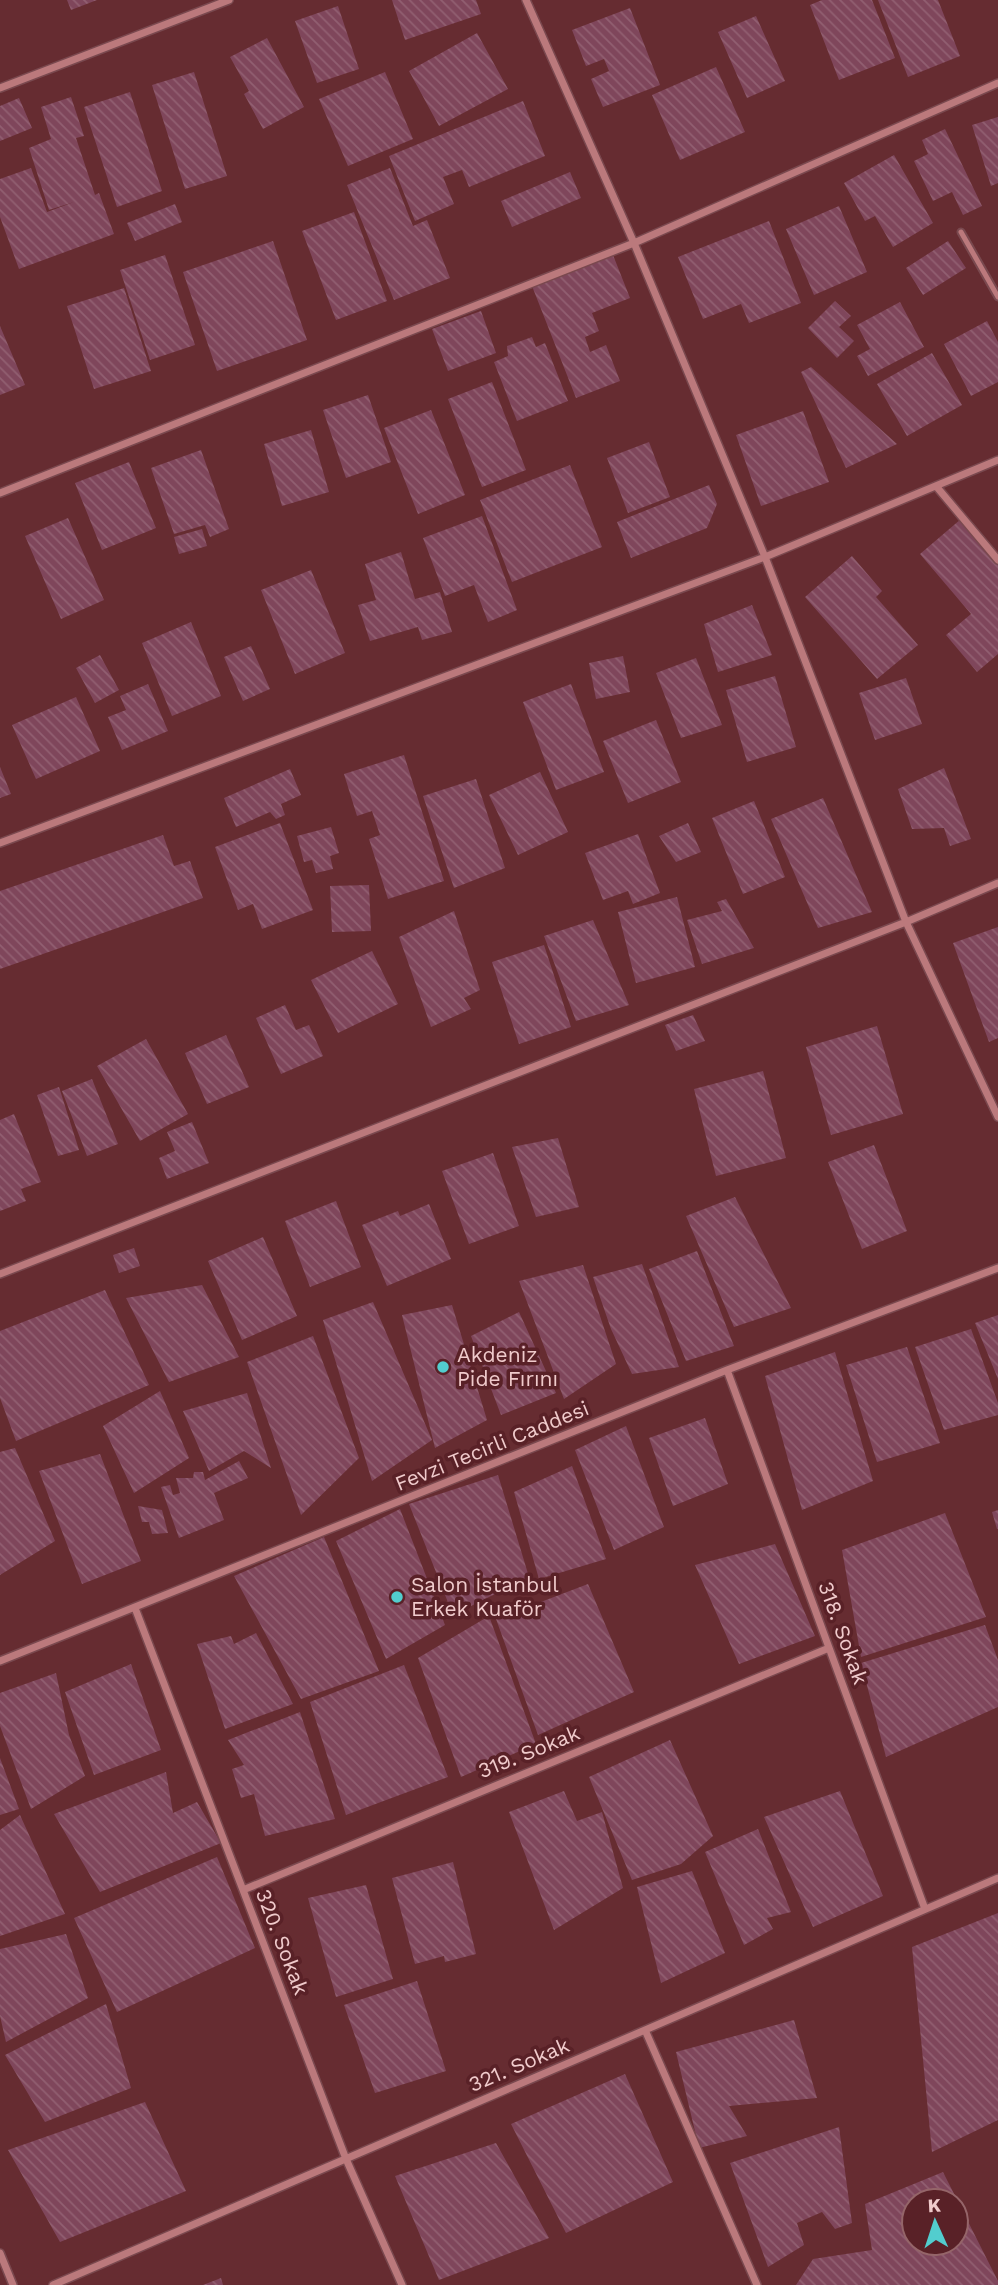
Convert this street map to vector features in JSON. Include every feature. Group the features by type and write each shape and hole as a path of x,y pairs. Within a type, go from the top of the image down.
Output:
{"street":[{"path":"0,88 229,0"},
{"path":"526,0 634,243 765,557 906,922 998,1117"},
{"path":"0,493 634,243 998,83"},
{"path":"0,843 765,557 998,460"},
{"path":"936,486 998,560"},
{"path":"0,1275 906,922 998,883"},
{"name":"Fevzi Tecirli Caddesi","path":"0,1661 727,1370 998,1268"},
{"name":"318. Sokak","path":"727,1370 925,1909"},
{"name":"320. Sokak","path":"135,1608 346,2159 402,2285"},
{"name":"319. Sokak","path":"243,1890 829,1648"},
{"name":"321. Sokak","path":"53,2285 998,1878"},
{"path":"645,2030 757,2285"},
{"path":"0,2253 13,2285"}],"lane":[{"path":"961,232 998,297"}],"building":[{"path":"67,0 97,0 71,10"},
{"path":"392,0 476,0 481,14 405,40"},
{"path":"822,0 872,0 895,58 839,80 810,5"},
{"path":"878,0 938,0 960,56 908,77"},
{"path":"338,6 359,69 317,83 295,21"},
{"path":"630,8 660,85 603,107 591,79 609,71 604,59 586,66 572,30"},
{"path":"756,16 785,81 747,98 718,32"},
{"path":"477,33 508,89 439,126 409,71"},
{"path":"267,38 304,107 263,129 244,94 249,91 230,57"},
{"path":"716,67 745,132 680,160 652,95"},
{"path":"194,72 227,176 185,189 152,85"},
{"path":"385,72 413,139 348,166 319,99"},
{"path":"130,92 162,191 117,207 84,107"},
{"path":"71,97 84,136 76,138 95,195 99,193 114,234 19,269 0,217 0,179 31,168 47,212 74,202 49,210 29,148 51,139 41,107"},
{"path":"19,98 32,128 0,141 0,106"},
{"path":"523,101 545,156 469,187 462,170 443,177 454,204 415,221 389,156"},
{"path":"998,117 998,183 991,186 972,125"},
{"path":"945,129 982,206 963,215 952,192 933,201 914,161 928,154 922,140"},
{"path":"894,155 933,223 893,247 875,216 865,221 844,183"},
{"path":"390,168 413,226 427,220 450,278 394,300 347,185"},
{"path":"570,172 581,198 512,227 501,201"},
{"path":"175,204 182,222 135,241 127,223"},
{"path":"839,206 867,272 814,295 786,229"},
{"path":"354,212 387,301 336,320 302,231"},
{"path":"769,221 801,303 749,323 741,304 703,319 678,257"},
{"path":"273,241 307,340 217,371 183,272"},
{"path":"948,241 966,268 923,295 906,268"},
{"path":"165,255 195,345 150,360 120,270"},
{"path":"613,255 630,298 592,313 599,331 585,337 590,352 606,345 620,381 576,398 532,286"},
{"path":"124,288 151,371 94,389 67,306"},
{"path":"835,301 851,316 839,327 854,341 837,358 808,328"},
{"path":"900,302 924,347 868,376 857,356 870,349 857,325"},
{"path":"481,311 496,353 448,371 432,329"},
{"path":"987,321 998,342 998,382 971,396 944,344"},
{"path":"0,326 25,385 0,395"},
{"path":"532,337 536,347 545,343 568,401 517,421 494,362 508,356 507,346"},
{"path":"932,353 962,405 907,436 877,384"},
{"path":"811,367 897,444 846,468 801,372"},
{"path":"492,382 526,470 482,487 448,399"},
{"path":"368,395 391,462 346,478 323,410"},
{"path":"431,410 465,495 418,514 384,428"},
{"path":"803,411 829,482 761,506 736,435"},
{"path":"311,430 329,492 282,506 264,444"},
{"path":"649,442 670,497 628,513 607,458"},
{"path":"201,450 229,529 210,537 205,525 174,534 151,468"},
{"path":"129,462 156,528 102,550 75,483"},
{"path":"570,465 602,547 512,582 480,500"},
{"path":"709,485 717,504 707,528 631,558 617,522"},
{"path":"482,516 517,610 488,622 474,585 445,596 423,538"},
{"path":"68,518 104,600 61,619 25,536"},
{"path":"961,519 998,564 998,654 977,672 946,635 971,614 920,554"},
{"path":"202,529 207,546 179,554 174,537"},
{"path":"401,552 415,599 440,592 452,632 422,640 418,627 370,641 358,605 376,600 365,564"},
{"path":"852,556 882,591 876,597 918,645 877,679 805,597"},
{"path":"311,570 345,653 295,674 261,590"},
{"path":"752,605 772,655 718,672 704,624"},
{"path":"191,622 221,696 172,716 142,643"},
{"path":"251,646 270,689 243,701 224,657"},
{"path":"100,655 119,690 95,703 76,668"},
{"path":"623,656 630,692 596,699 589,663"},
{"path":"696,658 722,725 681,738 656,673"},
{"path":"775,676 796,747 747,762 726,690"},
{"path":"906,678 922,724 875,740 859,693"},
{"path":"148,684 168,731 122,750 108,717 126,710 120,696"},
{"path":"571,684 604,772 556,790 523,702"},
{"path":"76,697 100,751 36,779 12,725"},
{"path":"656,720 681,782 628,803 603,741"},
{"path":"404,755 444,881 388,899 369,839 380,835 372,811 357,816 344,774"},
{"path":"0,767 11,794 0,798"},
{"path":"944,768 971,839 950,846 944,828 912,829 898,789"},
{"path":"290,769 301,795 281,804 285,815 276,819 270,812 236,827 224,798"},
{"path":"540,772 568,832 518,855 489,795"},
{"path":"476,779 505,868 454,888 423,796"},
{"path":"823,798 872,912 818,928 771,819"},
{"path":"754,801 785,877 743,894 712,818"},
{"path":"280,823 313,910 262,929 253,904 238,910 215,847"},
{"path":"688,823 701,852 676,862 659,836"},
{"path":"331,827 339,853 330,856 333,869 316,873 312,860 304,862 297,836"},
{"path":"638,834 660,893 633,904 628,891 603,900 585,853"},
{"path":"163,835 174,866 190,861 203,898 0,969 0,891"},
{"path":"369,885 371,931 332,932 330,886"},
{"path":"677,897 695,967 636,983 618,912"},
{"path":"726,899 754,948 702,964 687,920 722,911 717,902"},
{"path":"454,911 480,990 464,998 471,1009 431,1027 399,937"},
{"path":"593,920 629,1005 576,1021 544,936"},
{"path":"998,927 998,1038 989,1042 953,943"},
{"path":"544,945 571,1027 519,1044 492,962"},
{"path":"372,951 398,1004 338,1033 311,980"},
{"path":"285,1005 296,1030 309,1025 323,1056 281,1074 256,1018"},
{"path":"693,1015 705,1041 676,1051 665,1025"},
{"path":"877,1026 903,1114 831,1135 806,1047"},
{"path":"226,1035 249,1087 207,1104 185,1053"},
{"path":"146,1039 188,1114 140,1141 97,1066"},
{"path":"763,1071 786,1158 716,1176 694,1089"},
{"path":"92,1079 118,1144 87,1156 62,1091"},
{"path":"59,1087 79,1150 58,1156 37,1095"},
{"path":"14,1114 41,1182 21,1189 26,1201 0,1211 0,1120"},
{"path":"192,1122 209,1163 167,1179 159,1158 175,1151 167,1132"},
{"path":"558,1138 579,1207 536,1217 512,1147"},
{"path":"874,1145 907,1231 862,1249 828,1162"},
{"path":"493,1153 519,1226 469,1244 442,1171"},
{"path":"735,1197 791,1308 734,1327 686,1216"},
{"path":"336,1201 361,1267 310,1287 285,1221"},
{"path":"429,1204 451,1259 387,1286 362,1225 398,1211 400,1216"},
{"path":"263,1237 297,1316 242,1340 208,1261"},
{"path":"134,1248 140,1266 119,1273 113,1255"},
{"path":"697,1251 734,1346 686,1361 649,1269"},
{"path":"642,1264 679,1367 632,1374 611,1329 593,1277"},
{"path":"583,1265 616,1364 564,1399 519,1281"},
{"path":"202,1285 239,1357 169,1382 126,1298"},
{"path":"105,1290 149,1385 16,1441 0,1398 0,1331"},
{"path":"373,1302 432,1440 372,1481 323,1320"},
{"name":"Akdeniz Pide Fırını","path":"452,1305 487,1420 435,1448 402,1315"},
{"path":"519,1312 556,1393 501,1415 471,1336"},
{"path":"998,1315 998,1379 975,1323"},
{"path":"971,1329 998,1403 998,1415 944,1430 915,1347"},
{"path":"313,1336 359,1458 301,1515 247,1362"},
{"path":"907,1347 940,1443 877,1462 846,1365"},
{"path":"835,1352 873,1481 802,1510 765,1376"},
{"path":"160,1391 189,1458 134,1493 103,1426"},
{"path":"247,1393 271,1468 244,1451 209,1471 183,1411"},
{"path":"705,1418 728,1484 673,1506 649,1438"},
{"path":"626,1426 664,1527 614,1550 575,1450"},
{"path":"15,1448 55,1541 0,1575 0,1452"},
{"path":"100,1454 141,1561 82,1584 39,1471"},
{"path":"239,1461 248,1478 214,1493 224,1520 179,1538 161,1487 170,1485 173,1495 180,1493 176,1478 193,1478 194,1472 203,1472 205,1480"},
{"path":"572,1466 606,1559 539,1579 514,1492"},
{"path":"498,1475 529,1577 453,1615 409,1504"},
{"path":"138,1506 162,1510 168,1533 152,1534 149,1522 142,1522"},
{"name":"Salon İstanbul Erkek Kuaför","path":"400,1509 445,1625 386,1659 336,1541"},
{"path":"998,1510 998,1529 997,1529 992,1512"},
{"path":"945,1513 986,1617 861,1657 842,1550"},
{"path":"324,1537 379,1671 301,1699 234,1576"},
{"path":"775,1544 815,1636 739,1664 695,1565"},
{"path":"588,1584 634,1692 538,1735 496,1619"},
{"path":"489,1616 536,1744 461,1777 418,1658"},
{"path":"985,1625 998,1660 998,1707 886,1757 861,1663"},
{"path":"256,1633 293,1704 225,1729 197,1644 231,1636 234,1644"},
{"path":"131,1664 161,1750 94,1775 65,1692"},
{"path":"404,1665 448,1777 346,1815 310,1702"},
{"path":"56,1673 69,1735 85,1776 31,1809 0,1726 0,1693"},
{"path":"300,1712 335,1819 265,1836 254,1794 241,1798 232,1769 244,1765 228,1740"},
{"path":"670,1740 713,1836 681,1864 632,1880 589,1777"},
{"path":"0,1758 19,1809 0,1815"},
{"path":"166,1772 173,1813 197,1802 221,1843 100,1892 54,1814"},
{"path":"564,1791 577,1821 602,1812 623,1888 554,1930 509,1812"},
{"path":"840,1791 883,1896 813,1927 764,1817"},
{"path":"20,1815 65,1914 0,1936 0,1830"},
{"path":"758,1829 791,1912 767,1918 773,1929 744,1945 705,1852"},
{"path":"217,1857 255,1948 117,2012 74,1918"},
{"path":"453,1862 476,1954 445,1962 444,1956 415,1964 392,1878"},
{"path":"692,1871 725,1953 661,1983 637,1887"},
{"path":"366,1885 393,1979 336,1997 308,1898"},
{"path":"998,1913 998,2120 932,2152 912,1947"},
{"path":"66,1934 88,1998 6,2042 0,2016 0,1949"},
{"path":"417,1981 446,2071 375,2093 344,2005"},
{"path":"106,2004 131,2088 45,2122 5,2055"},
{"path":"794,2020 817,2098 729,2106 747,2136 699,2148 676,2052"},
{"path":"625,2074 673,2182 566,2233 511,2124"},
{"path":"145,2102 186,2191 60,2242 8,2150"},
{"path":"839,2127 852,2223 835,2229 822,2212 797,2223 804,2245 768,2267 730,2163"},
{"path":"496,2143 549,2238 439,2280 395,2176"},
{"path":"943,2172 951,2187 906,2187"},
{"path":"900,2190 900,2257 970,2257 970,2226 998,2285 796,2285 813,2259 872,2250 865,2204"},
{"path":"221,2278 223,2285 203,2285"}],"place":[{"name":"Akdeniz Pide Fırını","path":"443,1367"},
{"name":"Salon İstanbul Erkek Kuaför","path":"397,1597"}]}
